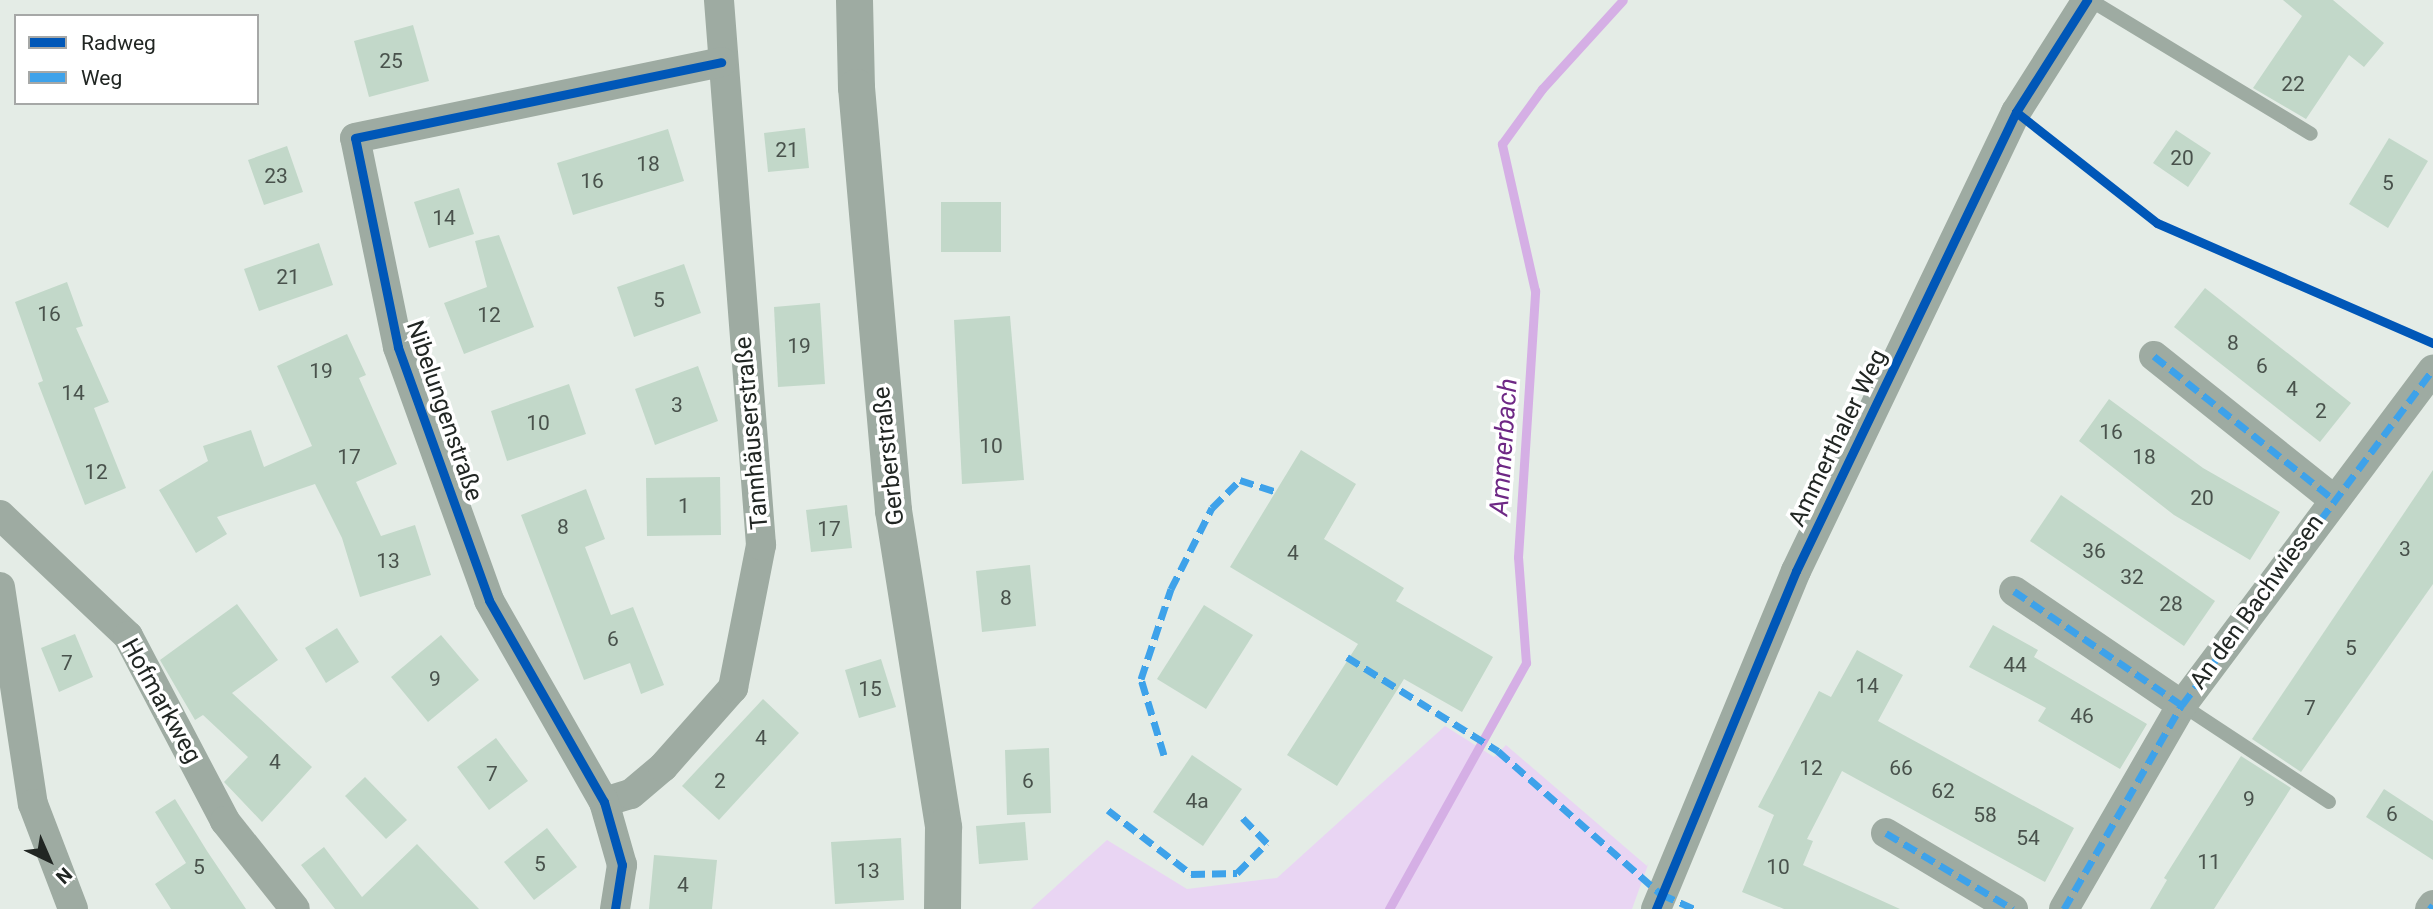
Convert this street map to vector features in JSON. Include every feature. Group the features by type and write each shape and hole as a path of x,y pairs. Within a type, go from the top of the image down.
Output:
{"street":[{"name":"Tannhäuserstraße","path":"604,802 631,794 663,767 733,688 761,545 720,62 719,0"},
{"name":"Gerberstraße","path":"854,0 856,87 893,510 943,827 942,909"},
{"name":"Ammerthaler Weg","path":"1656,909 1796,571 2016,112 2089,0"},
{"name":"Nibelungenstraße","path":"615,909 622,864 604,802 489,600 398,346 355,138 720,62"},
{"name":"An den Bachwiesen","path":"2154,356 2332,498"},
{"name":"An den Bachwiesen","path":"2064,909 2182,705 2332,498 2433,370"},
{"name":"Hofmarkweg","path":"0,515 128,636 225,821 295,909"},
{"path":"0,587 33,804 73,909"},
{"name":"An den Bachwiesen","path":"2014,592 2182,705"},
{"path":"1886,833 2013,909"}],"lane":[{"path":"2089,0 2311,134"},
{"path":"2182,705 2329,802"}],"shaded area":[{"path":"1445,726 1494,757 1506,745 1647,866 1649,862 1632,909 1031,909 1107,840 1187,889 1277,878"}],"building":[{"path":"2283,0 2333,0 2384,43 2364,67 2349,55 2306,119 2253,88 2302,16"},
{"path":"413,25 429,81 369,97 354,41"},
{"path":"805,128 809,168 768,172 764,133"},
{"path":"668,129 684,181 573,215 557,163"},
{"path":"2176,130 2211,153 2188,187 2153,163"},
{"path":"2389,138 2428,161 2388,228 2349,204"},
{"path":"287,146 303,192 264,205 248,160"},
{"path":"459,188 474,234 429,248 414,202"},
{"path":"941,202 1001,202 1001,252 941,252"},
{"path":"499,235 534,327 464,354 444,303 487,287 475,241"},
{"path":"319,243 333,285 259,311 244,269"},
{"path":"684,264 701,313 634,337 617,287"},
{"path":"67,282 83,326 76,328 109,402 94,408 126,488 85,505 38,383 43,381 15,302"},
{"path":"2205,288 2351,403 2320,442 2174,327"},
{"path":"820,303 825,384 778,387 774,307"},
{"path":"1010,316 1024,480 962,484 954,320"},
{"path":"347,334 366,375 359,378 397,464 356,482 381,536 415,525 431,575 360,597 342,538 315,484 217,517 227,534 196,553 159,490 208,461 203,446 251,430 264,467 312,446 277,366"},
{"path":"698,366 718,421 655,445 635,389"},
{"path":"569,384 586,434 507,461 491,411"},
{"path":"2109,399 2203,468 2280,512 2250,560 2174,515 2079,441"},
{"path":"1301,450 1356,484 1324,539 1404,588 1396,601 1493,657 1462,712 1404,679 1337,786 1287,755 1358,644 1230,567"},
{"path":"2433,470 2433,584 2301,772 2252,739"},
{"path":"720,477 721,535 647,536 646,478"},
{"path":"586,489 605,539 585,547 611,615 633,607 664,685 641,694 630,663 584,680 521,515"},
{"path":"2061,495 2215,601 2184,646 2030,541"},
{"path":"847,505 852,548 811,552 806,510"},
{"path":"1030,565 1036,626 982,632 976,571"},
{"path":"237,604 278,660 232,693 312,767 262,822 224,782 248,757 203,715 195,720 160,660"},
{"path":"1204,605 1253,635 1206,709 1157,679"},
{"path":"1993,625 2038,650 2034,657 2147,724 2120,769 2038,721 2046,708 1969,667"},
{"path":"337,628 359,662 326,683 305,648"},
{"path":"75,634 93,677 59,692 41,648"},
{"path":"441,635 479,680 428,722 391,677"},
{"path":"1857,650 1903,675 1878,721 2074,828 2045,882 1842,771 1807,839 1813,841 1803,865 1900,909 1784,909 1742,892 1774,815 1758,807 1819,691 1831,697"},
{"path":"881,659 896,707 859,718 845,670"},
{"path":"763,699 799,733 719,820 682,786"},
{"path":"496,738 528,781 489,810 457,767"},
{"path":"1049,748 1051,813 1007,815 1005,750"},
{"path":"1192,755 1242,789 1203,846 1153,812"},
{"path":"2241,756 2291,788 2214,909 2150,909 2167,880 2164,878"},
{"path":"365,777 407,820 386,839 345,796"},
{"path":"2384,789 2433,821 2433,860 2366,817"},
{"path":"175,799 246,909 171,909 155,884 186,863 155,812"},
{"path":"1025,822 1028,860 979,864 976,826"},
{"path":"547,828 577,867 534,900 504,862"},
{"path":"901,838 904,900 835,904 831,842"},
{"path":"417,844 479,909 335,909 301,865 324,847 362,897"},
{"path":"654,855 717,860 712,909 649,909"}],"waterway":[{"name":"Ammerbach","path":"1389,909 1526,663 1518,557 1535,291 1502,144 1542,89 1623,0"}],"marked path":[{"path":"2154,356 2332,498"},
{"path":"2064,909 2182,705 2433,370"},
{"path":"1164,755 1141,679 1171,589 1212,508 1240,480 1276,492"},
{"path":"2014,591 2182,705"},
{"path":"1347,657 1498,751 1661,894 1694,909"},
{"path":"1108,810 1191,874 1237,873 1267,843 1243,818"},
{"path":"1886,833 2013,909"},
{"path":"2430,909 2433,905"}],"cycle path":[{"path":"1656,909 1796,571 2016,112 2087,0"},
{"path":"615,909 622,865 604,802 489,600 398,347 355,138 721,62"},
{"path":"2016,112 2157,223 2433,343"}]}
